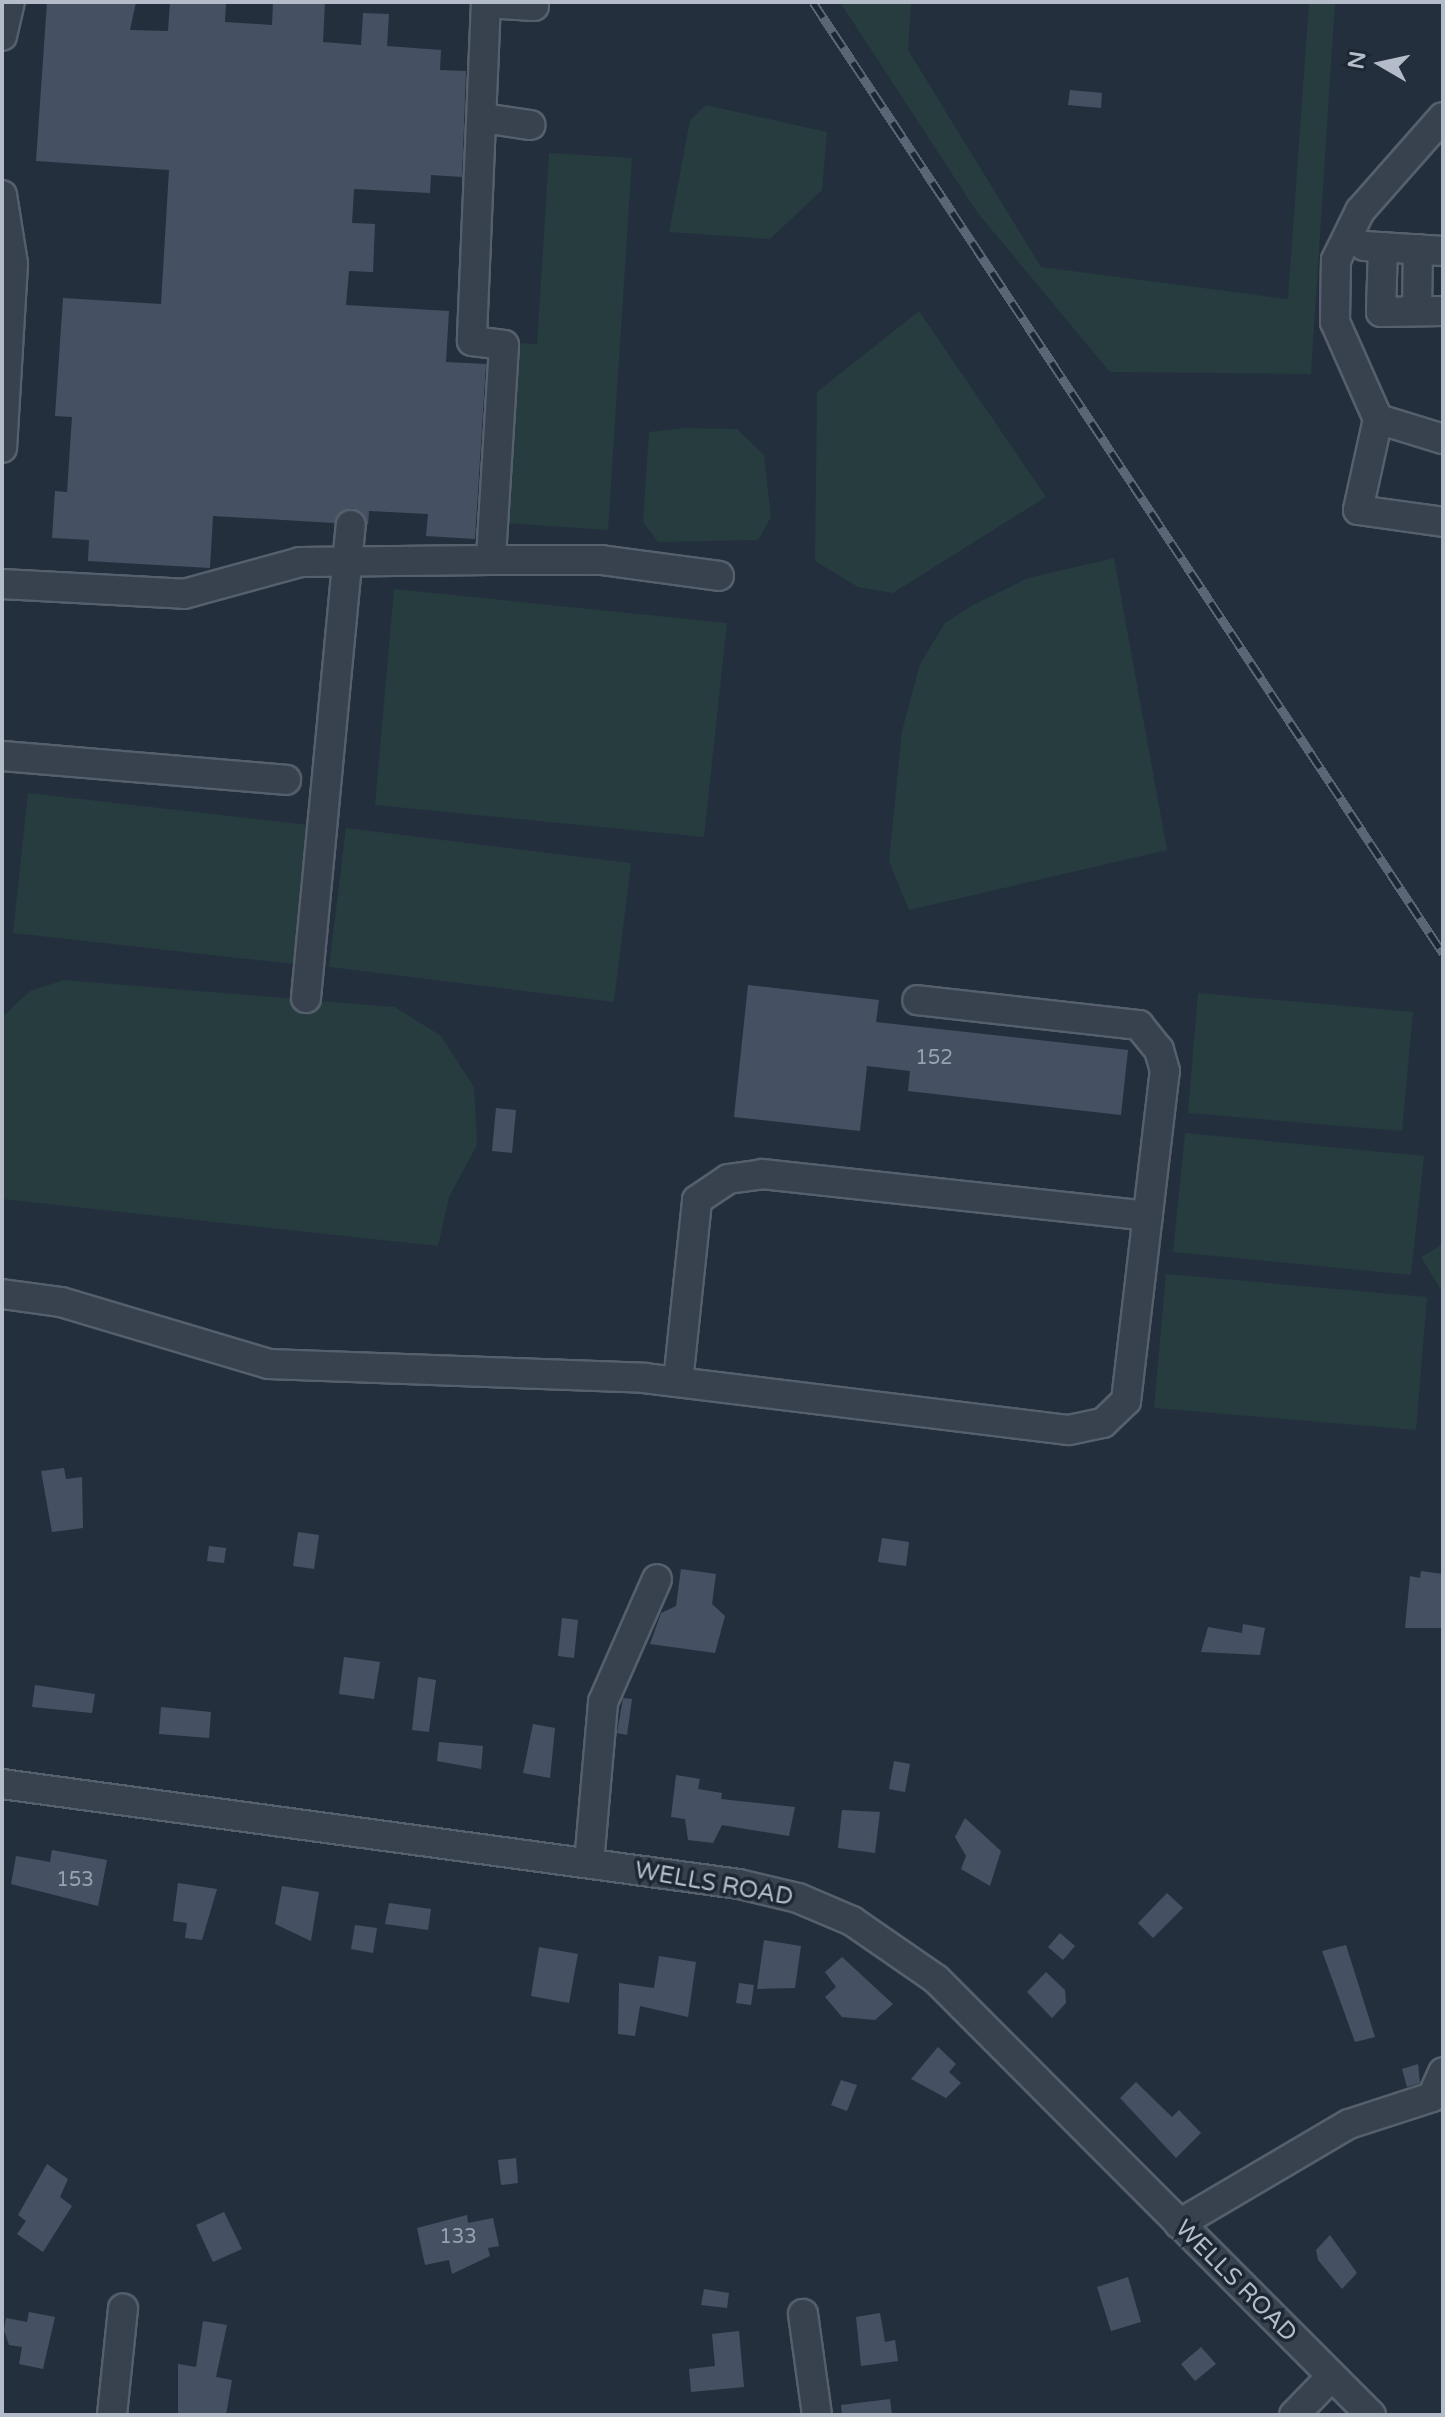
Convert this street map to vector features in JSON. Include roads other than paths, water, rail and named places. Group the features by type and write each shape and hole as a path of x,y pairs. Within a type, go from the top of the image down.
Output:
{"street":[{"path":"2,36 10,2"},
{"path":"491,560 504,345 472,341 486,3 534,6"},
{"path":"1443,117 1360,211 1336,260 1335,322 1378,419 1358,510 1443,522"},
{"path":"483,118 530,125"},
{"path":"2,195 13,264 2,448"},
{"path":"1344,244 1431,250 1430,311 1381,312 1383,247"},
{"path":"1378,419 1443,439"},
{"path":"306,998 350,565 351,525"},
{"path":"2,584 184,594 300,562 350,565 601,560 719,576"},
{"path":"2,756 286,780"},
{"path":"2,1294 61,1302 269,1364 678,1382 1069,1430 1103,1423 1126,1401 1165,1071 1139,1025 917,1000"},
{"path":"678,1382 697,1200 728,1179 762,1174 1148,1216"},
{"path":"589,1863 603,1702 657,1579"},
{"name":"WELLS ROAD","path":"2,1784 589,1863 798,1898 895,1945 1371,2415"},
{"path":"1179,2224 1349,2124 1432,2097 1443,2072"},
{"path":"112,2415 123,2309"},
{"path":"803,2314 817,2415"},
{"path":"1294,2415 1331,2377"}],"railway":[{"path":"813,2 1443,953"}]}
